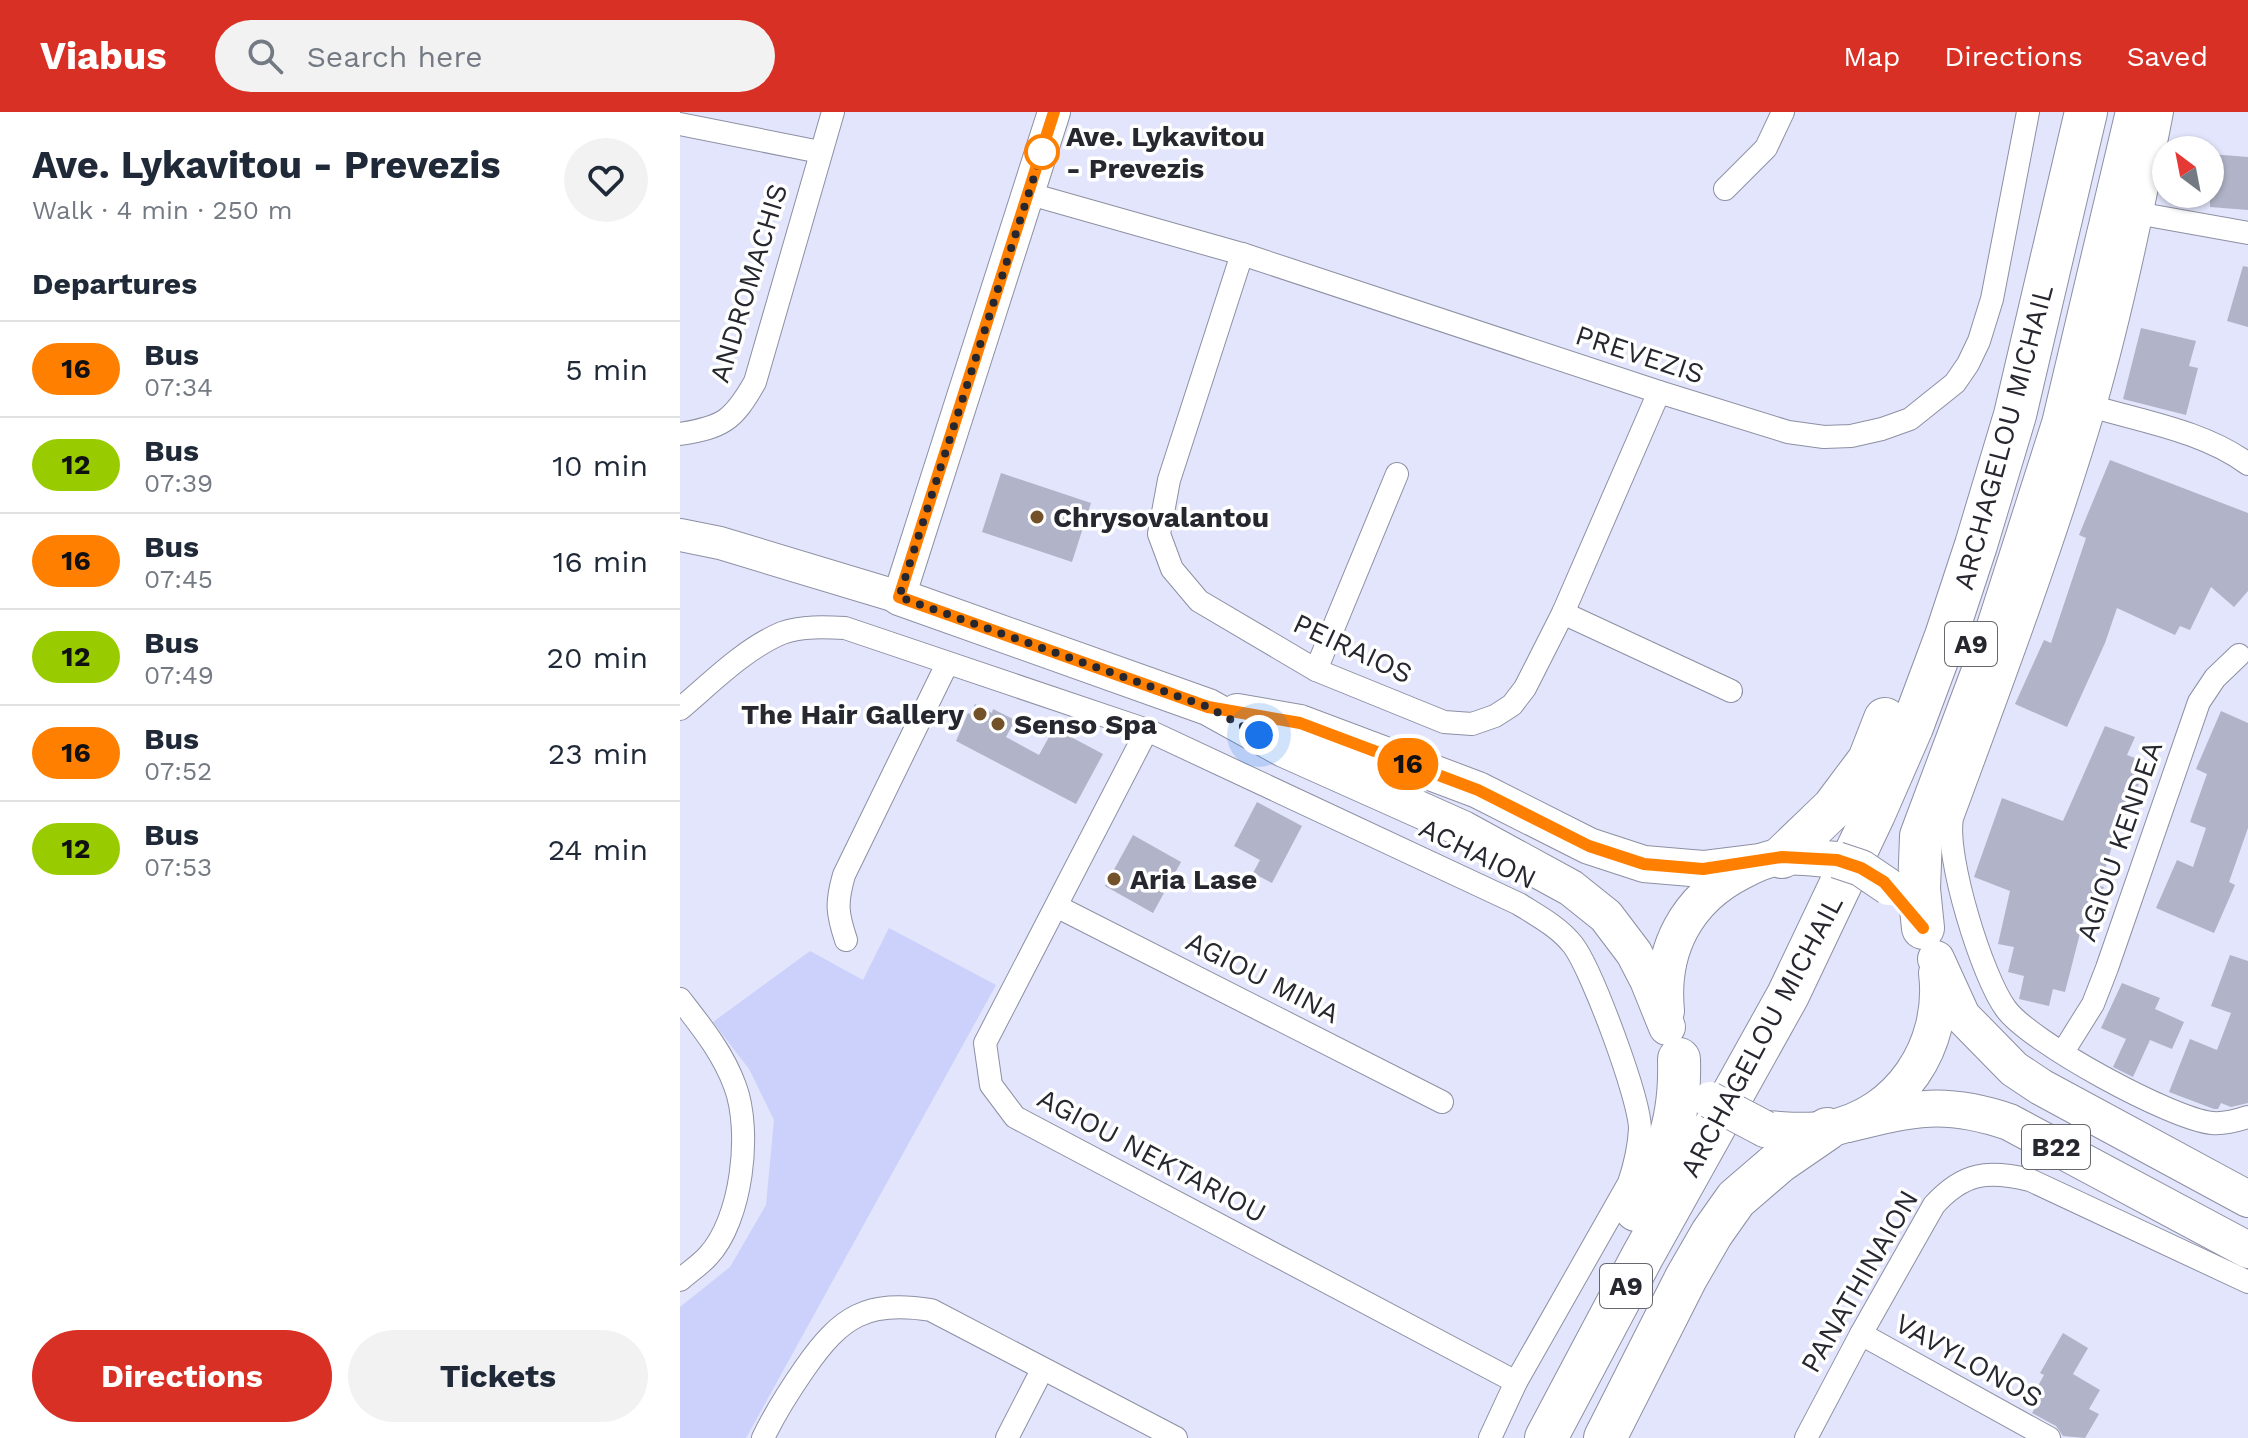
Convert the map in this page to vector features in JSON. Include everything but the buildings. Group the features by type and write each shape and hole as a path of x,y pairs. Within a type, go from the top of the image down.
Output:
{"highway":[{"path":"1771,859 1833,808 1869,760 1927,624 1996,408 2057,112"},
{"name":"ARCHAGELOU MICHAIL","path":"1546,1438 1642,1257 1788,995 1912,727 1971,560 2015,415 2086,112"},
{"name":"ARCHAGELOU MICHAIL","path":"1577,1438 1663,1269 1811,1006 1899,822 1938,731 1971,643 2028,466 2112,112"},
{"path":"1930,944 1919,889 1921,836 1990,652 2059,439 2137,112"},
{"path":"1517,1438 1662,1161 1674,1130 1680,1080 1673,1043"},
{"path":"1605,1438 1686,1278 1736,1199 1779,1162 1837,1126"}],"main road":[{"path":"680,535 720,543 899,597 1054,112"},
{"name":"B22","path":"899,597 1208,707 1284,749 1463,829 1571,888 1606,916 1634,953 1673,1043 1710,1100 1765,1129 1803,1132 1916,1109 1953,1108 1980,1113 2009,1122 2248,1250"},
{"name":"B22","path":"1208,707 1300,723 1478,790 1589,846 1644,864 1703,869 1771,859 1837,860 1861,868 1889,887 1930,944 1962,1016 2014,1069 2041,1087 2248,1199"},
{"path":"1673,1043 1663,986 1672,945 1692,909 1722,881 1771,859"},
{"name":"B22","path":"1837,1126 1878,1108 1904,1086 1924,1058 1936,1026 1940,993 1930,944"}],"street":[{"name":"ANDROMACHIS","path":"680,434 711,429 731,417 755,382 833,112"},
{"path":"1725,189 1766,148 1783,112"},
{"name":"PREVEZIS","path":"1030,194 1242,254 1788,432 1824,437 1851,436 1910,419 1955,383 1979,341 1992,299 2028,112"},
{"path":"2162,112 2142,214 2094,407 2055,533 1950,828 1966,908 1996,994 2019,1024 2155,1104 2214,1123 2248,1117"},
{"path":"680,124 820,152"},
{"path":"2142,214 2248,233"},
{"name":"PEIRAIOS","path":"1242,254 1169,480 1159,534 1172,569 1199,601 1316,670 1444,722 1472,724 1495,716 1512,705 1525,688 1563,613 1659,392"},
{"path":"2094,407 2203,440 2248,464"},
{"path":"1316,670 1397,474"},
{"path":"1563,613 1731,691"},
{"name":"ACHAION","path":"680,709 750,652 783,633 817,627 845,628 1147,730 1519,904 1548,921 1573,945 1591,977 1640,1126 1637,1160 1629,1183 1516,1382 1490,1438"},
{"name":"AGIOU KENDEA","path":"2063,1052 2093,1004 2107,968 2199,702 2215,678 2239,655"},
{"path":"846,940 837,916 844,875 947,664"},
{"name":"AGIOU NEKTARIOU","path":"1147,730 985,1043 991,1085 1015,1117 1516,1382"},
{"name":"AGIOU MINA","path":"1058,907 1442,1102"},
{"path":"680,1280 709,1255 735,1206 743,1125 736,1089 720,1053 683,1007"},
{"name":"PANATHINAION","path":"1806,1438 1934,1205 1949,1189 1965,1180 1999,1172 2030,1180 2248,1282"},
{"path":"763,1438 778,1407 826,1338 850,1319 869,1311 902,1305 931,1310 1176,1438"},
{"name":"VAVYLONOS","path":"1861,1334 2049,1438"},
{"path":"1007,1438 1042,1370"}],"shaded area":[{"path":"889,928 996,985 746,1438 680,1438 680,1307 730,1267 766,1205 774,1120 749,1069 713,1022 810,951 863,980"}],"bus line":[{"name":"16","path":"1054,112 899,597 1208,707 1300,723 1478,790 1589,846 1644,864 1703,869 1782,857 1837,860 1861,868 1884,882 1923,928"}],"place":[{"name":"Ave. Lykavitou - Prevezis","path":"1042,152"},
{"name":"Chrysovalantou","path":"1037,517"},
{"name":"The Hair Gallery","path":"980,714"},
{"name":"Senso Spa","path":"998,724"},
{"name":"Aria Lase","path":"1114,879"}],"route":[{"path":"1042,152 899,597 1208,707 1259,735"}]}
